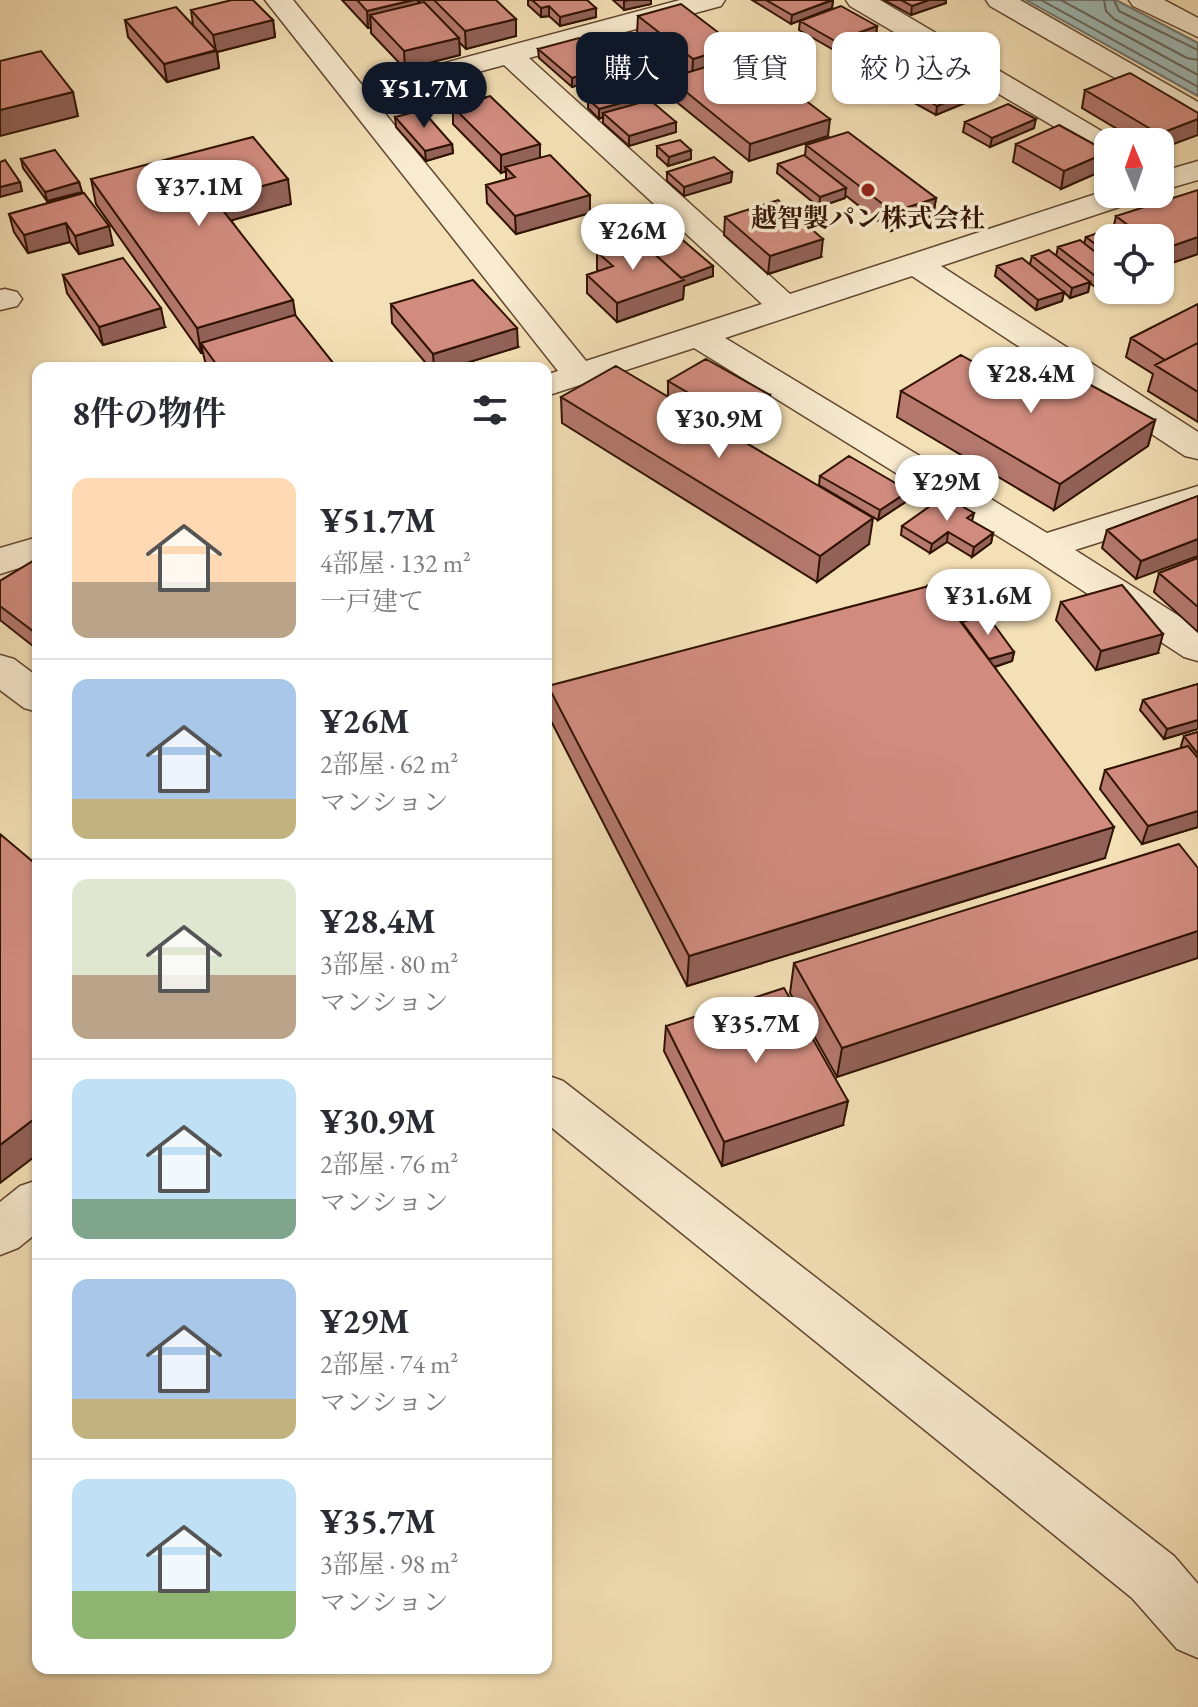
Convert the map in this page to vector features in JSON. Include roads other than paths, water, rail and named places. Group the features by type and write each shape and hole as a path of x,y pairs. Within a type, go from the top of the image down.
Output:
{"street":[{"path":"279,0 580,376"},
{"path":"355,96 711,0"},
{"path":"860,0 1094,138"},
{"path":"1000,0 1198,114"},
{"path":"1143,0 1198,29"},
{"path":"511,56 786,308"},
{"path":"1174,177 1198,170"},
{"path":"552,384 1094,205"},
{"path":"918,265 1198,448"},
{"path":"697,335 1043,547 1198,647"},
{"path":"1043,547 1198,498"},
{"path":"0,561 32,551"},
{"path":"0,669 32,693"},
{"path":"552,1100 1153,1577 1198,1628"},
{"path":"0,1232 32,1207"}],"water":[{"path":"1026,0 1116,0 1198,43 1198,96"}],"place":[{"name":"越智製パン株式会社","path":"868,190"}]}
